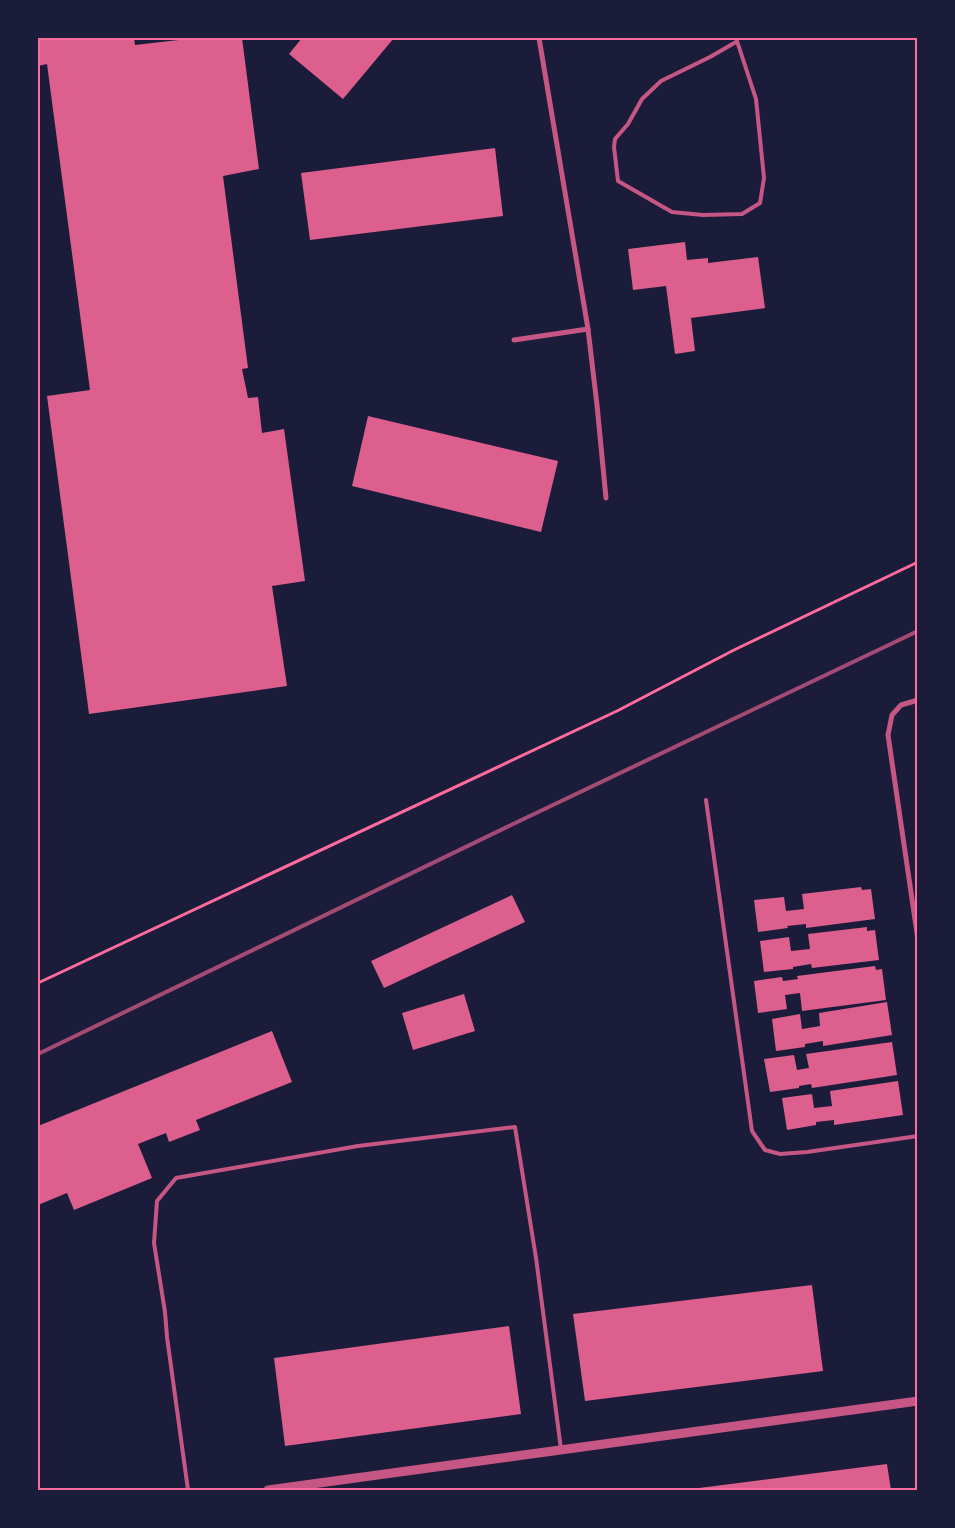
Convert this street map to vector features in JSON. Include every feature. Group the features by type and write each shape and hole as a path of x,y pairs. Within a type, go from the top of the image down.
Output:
{"street":[{"path":"539,38 588,329 606,498"},
{"path":"514,340 588,329"},
{"path":"918,700 901,705 892,715 888,735 918,940"},
{"path":"268,1490 561,1451 918,1400"}],"lane":[{"path":"736,40 756,99 764,178 760,203 742,214 672,212 618,181 614,147 615,139 628,124 642,100 661,81 710,57 736,40"},
{"path":"706,800 752,1131 765,1150 780,1154 807,1152 918,1136"},
{"path":"188,1490 154,1243 157,1201 176,1178 358,1146 515,1127 536,1258 561,1451"}],"path":[{"path":"38,983 617,711 734,650 918,562"}],"building":[{"path":"38,38 134,38 135,45 196,38 242,38 259,169 223,176 248,368 242,369 248,398 258,397 262,433 284,429 305,581 272,586 287,686 89,714 47,396 90,390 47,64 38,66"},
{"path":"302,38 394,38 343,99 289,54"},
{"path":"495,148 503,216 310,240 301,173"},
{"path":"685,242 687,260 708,258 708,263 758,257 765,308 691,318 695,351 675,354 666,286 633,290 628,249"},
{"path":"368,416 558,461 541,532 352,486"},
{"path":"861,887 862,890 871,889 875,919 806,928 806,924 787,926 788,928 758,932 754,900 784,897 786,911 804,909 802,894"},
{"path":"512,895 525,922 384,988 371,961"},
{"path":"867,927 867,931 875,930 879,960 812,968 811,964 793,967 793,969 764,972 760,941 789,937 791,951 810,949 808,934"},
{"path":"875,966 876,970 882,969 886,1000 802,1011 800,993 785,995 787,1009 758,1013 754,981 782,977 783,981 798,979 797,976"},
{"path":"464,994 475,1031 413,1050 402,1013"},
{"path":"887,1002 892,1035 823,1046 823,1041 805,1044 805,1047 776,1051 772,1019 800,1014 802,1029 820,1026 819,1013"},
{"path":"272,1031 292,1082 196,1120 200,1130 169,1142 166,1133 138,1144 152,1178 74,1210 67,1193 38,1205 38,1126"},
{"path":"892,1042 897,1075 812,1088 811,1084 799,1086 799,1088 770,1092 764,1059 794,1055 797,1070 809,1068 806,1054"},
{"path":"898,1081 903,1115 834,1125 834,1120 816,1122 816,1125 787,1130 782,1098 812,1094 814,1108 832,1106 830,1091"},
{"path":"812,1285 823,1371 585,1401 573,1314"},
{"path":"509,1326 521,1414 285,1446 274,1358"},
{"path":"887,1464 891,1490 691,1490 691,1489"}],"railway":[{"path":"38,1054 918,631"}]}
